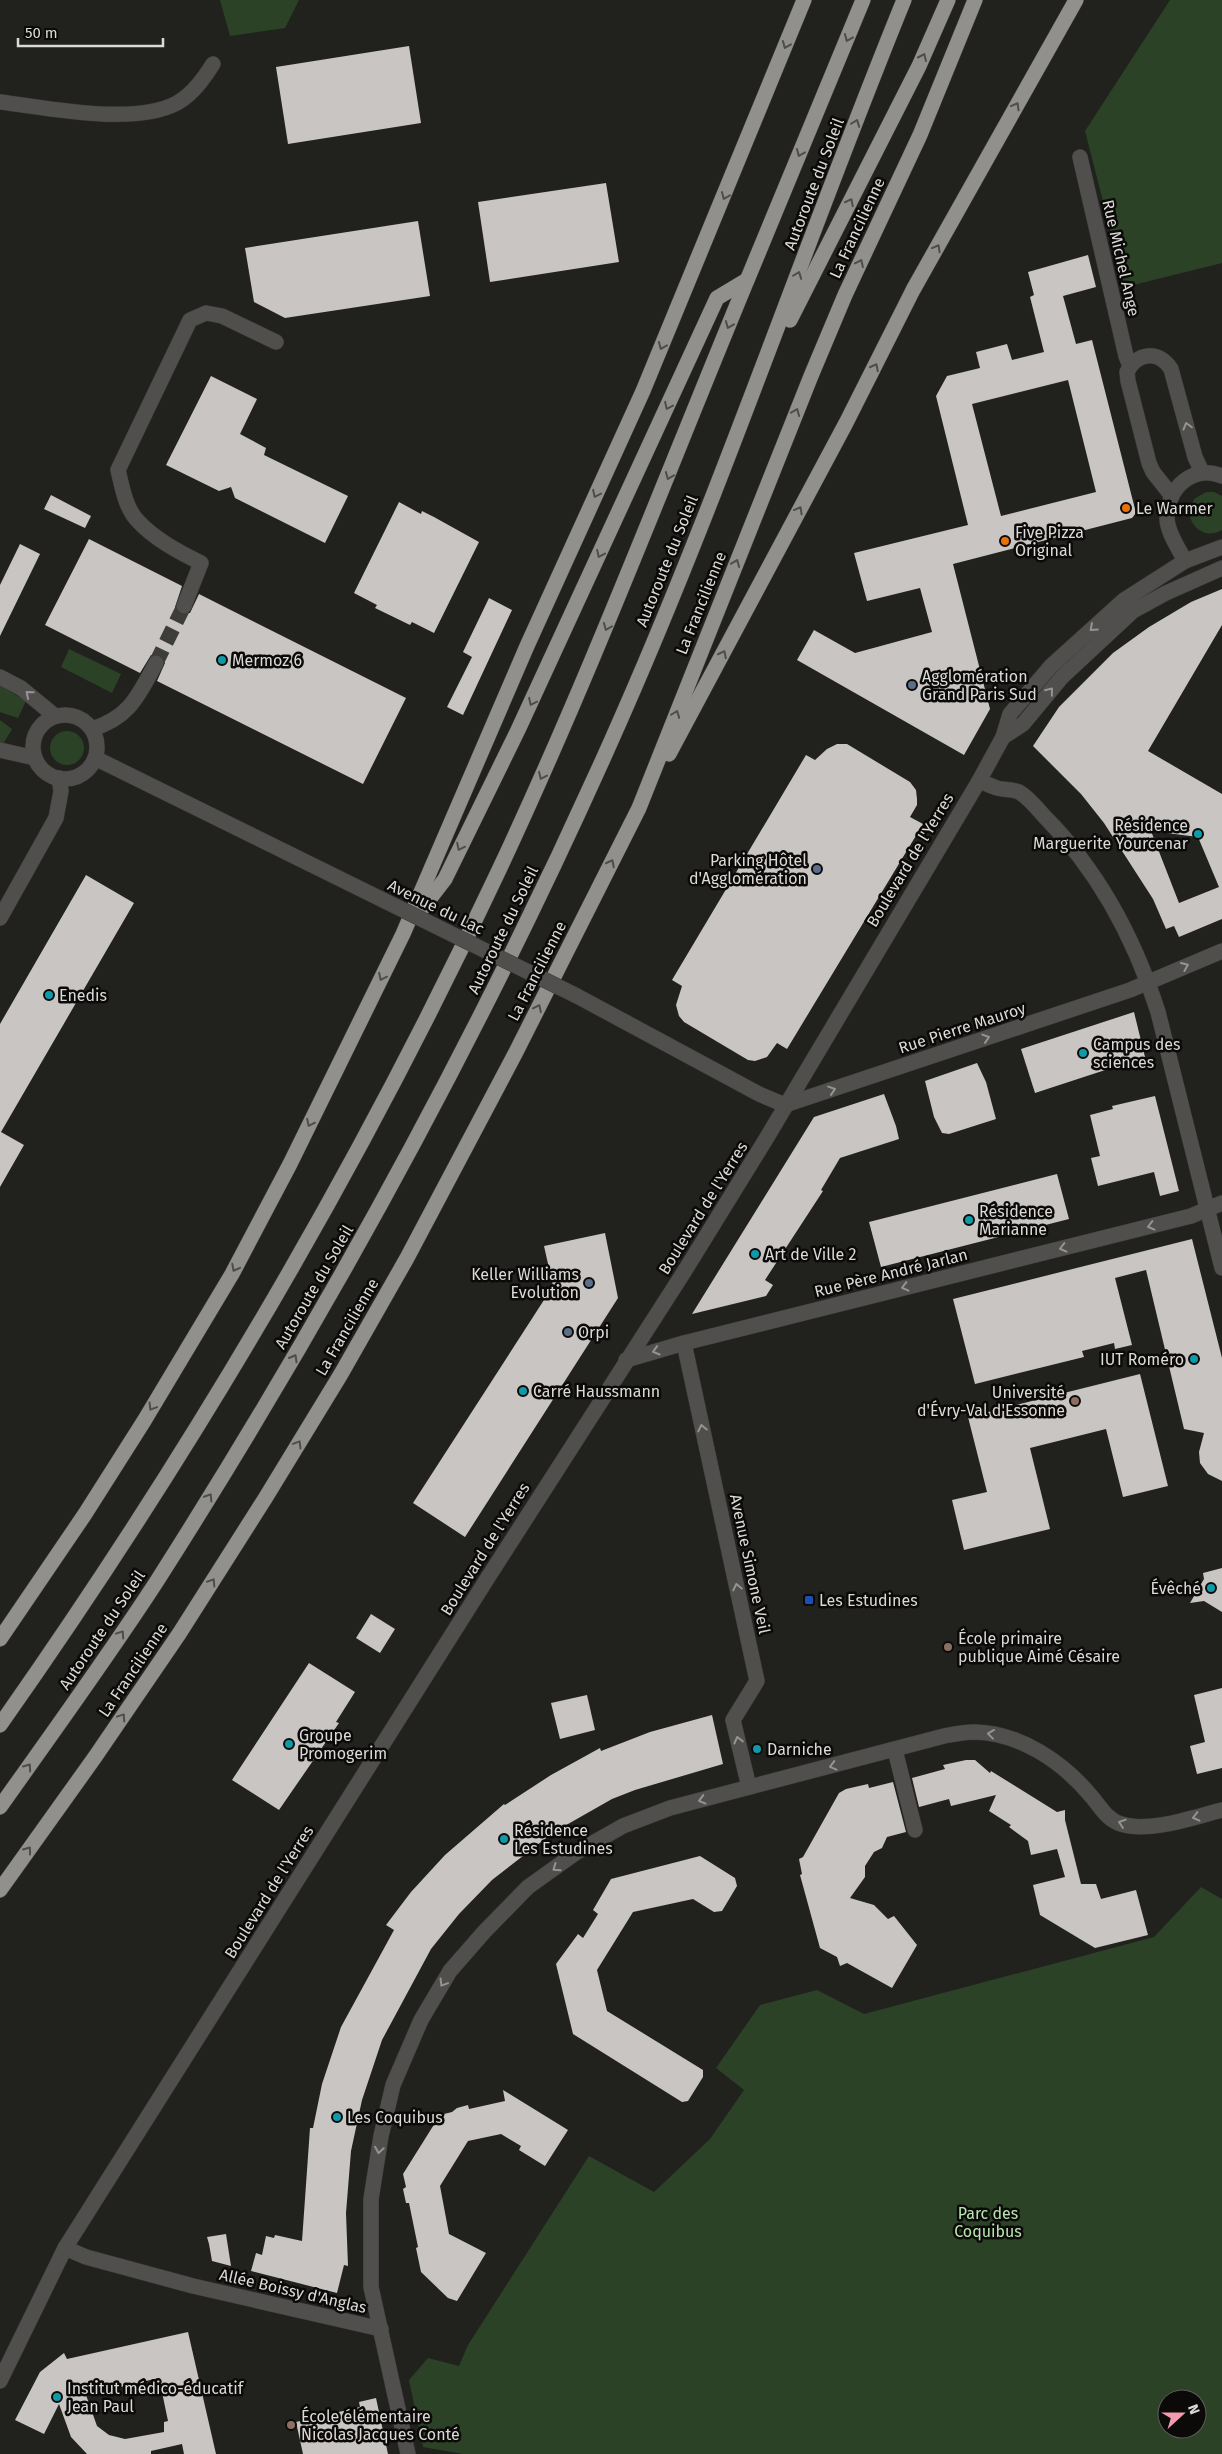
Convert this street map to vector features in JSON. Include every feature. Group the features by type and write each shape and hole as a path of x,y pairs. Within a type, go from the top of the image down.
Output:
{"highway":[{"path":"0,1639 85,1514 232,1274 290,1164 403,934 527,646 643,391 804,0"},
{"name":"Autoroute du Soleil","path":"0,1725 116,1555 240,1356 339,1182 434,1004 498,872 570,715 863,0"},
{"name":"Autoroute du Soleil","path":"0,1807 155,1584 273,1394 394,1181 478,1022 614,736 684,569 904,0"},
{"path":"756,386 914,75 948,0"},
{"name":"La Francilienne","path":"0,1890 95,1757 179,1634 341,1374 464,1152 639,808 811,376 849,286 920,136 976,0"},
{"path":"639,808 846,423 913,290 1076,0"},
{"path":"403,934 445,879 514,739 717,298 747,280"}],"street":[{"path":"0,102 110,114 149,113 178,102 200,84 213,64"},
{"name":"Rue Michel Ange","path":"1080,157 1126,356 1130,366 1127,372 1128,382 1149,463 1153,472 1172,496"},
{"path":"184,606 201,563 157,538 136,519 124,495 118,470 190,320 206,313 222,316 276,342"},
{"path":"1130,366 1137,360 1155,355 1172,369 1195,457 1202,472"},
{"path":"1222,476 1212,472 1202,472 1188,477 1177,486 1172,496 1167,518 1171,533 1182,539 1198,564 1222,559"},
{"name":"Boulevard de l'Yerres","path":"1003,737 1023,724 1062,677 1103,637 1129,606 1222,547"},
{"name":"Boulevard de l'Yerres","path":"0,2381 65,2248 626,1360 684,1272 979,781 1003,737 1010,714 1051,666 1124,600 1198,564 1222,568"},
{"path":"92,728 104,725 126,712 134,703 156,663"},
{"path":"0,677 21,688 55,716"},
{"path":"55,716 74,716 84,720 92,728 97,746 95,758 82,774 71,778 59,778 48,774 35,758 33,747 38,730 45,721 55,716"},
{"path":"0,750 35,758"},
{"name":"Avenue du Lac","path":"95,758 577,996 759,1094 785,1105"},
{"path":"0,918 56,818 61,791 59,778"},
{"path":"979,781 995,788 1019,792 1052,824 1075,850 1114,910 1148,982 1158,1012 1222,1268"},
{"name":"Rue Pierre Mauroy","path":"785,1105 1148,982 1222,951"},
{"name":"Rue Père André Jarlan","path":"626,1360 684,1343 1191,1216 1222,1203"},
{"name":"Avenue Simone Veil","path":"684,1343 757,1681 733,1720 749,1787"},
{"name":"Allée Boissy d'Anglas","path":"65,2248 86,2258 192,2286 380,2328 371,2287 371,2199 381,2136 394,2085 421,2020 450,1971 484,1932 528,1887 577,1852 623,1826 670,1808 954,1734 974,1732 1002,1735 1028,1745 1058,1763 1091,1795 1105,1814 1120,1824 1136,1826 1170,1823 1222,1810"},
{"path":"894,1750 914,1830"},
{"path":"380,2328 408,2454"}],"green space":[{"path":"220,0 299,0 285,28 230,36"},
{"path":"1170,0 1222,0 1222,263 1125,287 1085,131"},
{"path":"1206,492 1214,492 1222,496 1222,530 1211,534 1197,528 1193,524 1189,513 1194,499"},
{"path":"69,649 121,674 112,693 61,667"},
{"path":"0,685 26,701 18,718 0,712"},
{"path":"0,720 12,729 3,744 0,743"},
{"path":"67,731 74,732 79,736 83,741 83,755 79,760 74,764 67,765 60,764 55,760 51,755 50,748 51,741 55,736 60,732"},
{"name":"Parc des Coquibus","path":"1201,1887 1222,1899 1222,2454 463,2454 423,2447 409,2380 428,2358 459,2366 468,2345 589,2156 654,2192 710,2139 744,2090 716,2068 760,2005 817,1990 864,2014 1154,1937"}],"building":[{"path":"409,46 421,123 288,144 276,67"},
{"path":"606,183 619,262 490,282 478,202"},
{"path":"418,221 430,296 285,318 254,302 245,248"},
{"path":"1088,255 1096,287 1063,296 1076,344 1092,340 1136,513 1132,518 953,564 990,709 964,755 797,660 814,630 855,653 932,632 920,588 867,601 854,553 968,525 936,396 947,376 980,368 976,352 1007,344 1012,360 1044,352 1030,297 1034,295 1028,272","holes":["1068,380 1096,492 1001,516 972,404"]},
{"path":"211,376 257,399 240,434 266,448 264,455 348,496 325,543 235,498 231,487 219,491 166,465"},
{"path":"51,495 91,516 85,528 44,509"},
{"path":"399,502 421,514 422,511 434,517 479,542 434,633 412,622 410,625 375,608 377,605 354,593"},
{"name":"Mermoz 6","path":"89,539 182,586 175,607 180,614 190,613 199,594 406,698 363,784 157,681 165,663 160,655 151,655 140,673 45,625"},
{"path":"20,544 40,554 0,636 0,585"},
{"path":"1222,589 1222,625 1148,751 1222,794 1222,919 1179,937 1174,926 1166,929 1153,899 1104,823 1081,794 1033,746 1059,707 1113,653 1149,627 1191,602","holes":["1151,831 1198,837 1219,887 1179,903"]},
{"path":"489,598 512,610 463,715 447,707 472,657 463,652"},
{"name":"Parking Hôtel d'Agglomération","path":"837,744 847,744 910,782 916,790 917,805 910,817 923,824 787,1049 777,1043 767,1057 755,1061 748,1060 684,1022 679,1016 676,1005 682,986 672,980 806,755 815,760 827,749"},
{"name":"Enedis","path":"86,875 134,903 1,1132 24,1145 0,1187 0,1024"},
{"name":"Campus des sciences","path":"1134,1012 1145,1057 1035,1093 1021,1049"},
{"path":"977,1063 986,1082 996,1119 949,1134 942,1133 934,1117 925,1081"},
{"path":"884,1094 899,1139 840,1158 821,1190 823,1191 765,1280 773,1285 766,1296 692,1314 814,1117"},
{"path":"1155,1096 1179,1191 1160,1196 1154,1172 1098,1186 1091,1158 1100,1156 1090,1115 1113,1109 1112,1106"},
{"name":"Résidence Marianne","path":"1057,1174 1069,1219 881,1267 869,1222"},
{"path":"605,1233 618,1298 465,1537 413,1503 553,1286 544,1246"},
{"path":"1192,1239 1222,1358 1222,1481 1208,1474 1200,1463 1199,1452 1204,1433 1184,1429 1146,1270 1115,1278 1132,1345 1115,1349 1114,1343 1082,1351 1084,1357 975,1384 953,1299"},
{"path":"1140,1374 1168,1486 1123,1497 1106,1429 1030,1448 1050,1529 964,1550 952,1500 987,1492 968,1417"},
{"name":"Évêché","path":"1222,1568 1222,1612 1204,1601 1190,1603 1204,1579 1203,1573"},
{"path":"371,1614 395,1629 380,1653 356,1638"},
{"name":"Groupe Promogerim","path":"309,1663 355,1692 336,1722 339,1723 279,1810 232,1780"},
{"path":"1222,1688 1222,1768 1197,1774 1190,1746 1205,1742 1194,1695"},
{"path":"587,1695 595,1730 560,1739 551,1703"},
{"path":"712,1715 723,1764 635,1790 612,1799 554,1832 492,1880 459,1914 431,1949 382,2040 362,2100 351,2151 346,2213 348,2266 344,2265 337,2293 251,2271 256,2253 262,2255 266,2236 274,2238 275,2235 302,2241 310,2128 313,2128 322,2084 341,2027 394,1930 386,1925 411,1892 445,1855 504,1804 551,1775 600,1748 601,1751 650,1732"},
{"path":"975,1760 990,1773 991,1771 1057,1812 1065,1810 1065,1820 1081,1884 1096,1884 1101,1899 1136,1890 1148,1935 1095,1948 1040,1915 1033,1885 1065,1877 1057,1849 1031,1855 1028,1841 1009,1827 1011,1825 989,1811 996,1795 951,1806 949,1799 919,1807 912,1778 945,1769 943,1765"},
{"path":"893,1782 906,1832 887,1837 882,1848 874,1852 865,1866 865,1877 850,1898 874,1905 888,1919 894,1916 917,1945 892,1988 847,1963 840,1966 837,1957 820,1948 800,1875 802,1874 799,1859 803,1857 839,1793 846,1789 868,1784 869,1788"},
{"path":"700,1856 735,1878 737,1886 722,1911 714,1912 693,1899 633,1912 597,1970 607,2011 703,2070 703,2077 688,2101 682,2102 573,2034 556,1964 578,1934 583,1938 598,1914 593,1910 611,1879"},
{"path":"503,2090 568,2130 545,2166 519,2150 521,2146 501,2134 468,2141 440,2186 449,2234 486,2253 457,2301 448,2298 421,2272 409,2203 406,2203 403,2189 406,2187 403,2174 440,2115 468,2105 469,2109 505,2101"},
{"path":"226,2234 231,2266 212,2261 207,2237"},
{"path":"188,2332 216,2454 184,2454 182,2444 151,2451 151,2454 87,2454 71,2437 59,2404 44,2434 15,2420 40,2372 64,2353 67,2359","holes":["159,2378 168,2421 164,2422 164,2432 125,2439 109,2435 97,2426 86,2395"]},
{"path":"376,2398 388,2454 303,2454 296,2422 360,2407 359,2402"}],"tunnel":[{"path":"156,663 184,606"}],"place":[{"name":"Le Warmer","path":"1126,508"},
{"name":"Five Pizza Original","path":"1005,541"},
{"name":"Mermoz 6","path":"222,660"},
{"name":"Agglomération Grand Paris Sud","path":"912,685"},
{"name":"Résidence Marguerite Yourcenar","path":"1198,834"},
{"name":"Parking Hôtel d'Agglomération","path":"817,869"},
{"name":"Enedis","path":"49,995"},
{"name":"Campus des sciences","path":"1083,1053"},
{"name":"Résidence Marianne","path":"969,1220"},
{"name":"Art de Ville 2","path":"755,1254"},
{"name":"Keller Williams Evolution","path":"589,1283"},
{"name":"Orpi","path":"568,1332"},
{"name":"IUT Roméro","path":"1194,1359"},
{"name":"Carré Haussmann","path":"523,1391"},
{"name":"Université d'Évry-Val d'Essonne","path":"1075,1401"},
{"name":"Évêché","path":"1211,1588"},
{"name":"Les Estudines","path":"809,1600"},
{"name":"École primaire publique Aimé Césaire","path":"948,1647"},
{"name":"Groupe Promogerim","path":"289,1744"},
{"name":"Darniche","path":"757,1749"},
{"name":"Résidence Les Estudines","path":"504,1839"},
{"name":"Les Coquibus","path":"337,2117"},
{"name":"Institut médico-éducatif Jean Paul","path":"57,2397"},
{"name":"École élémentaire Nicolas Jacques Conté","path":"291,2425"}]}
